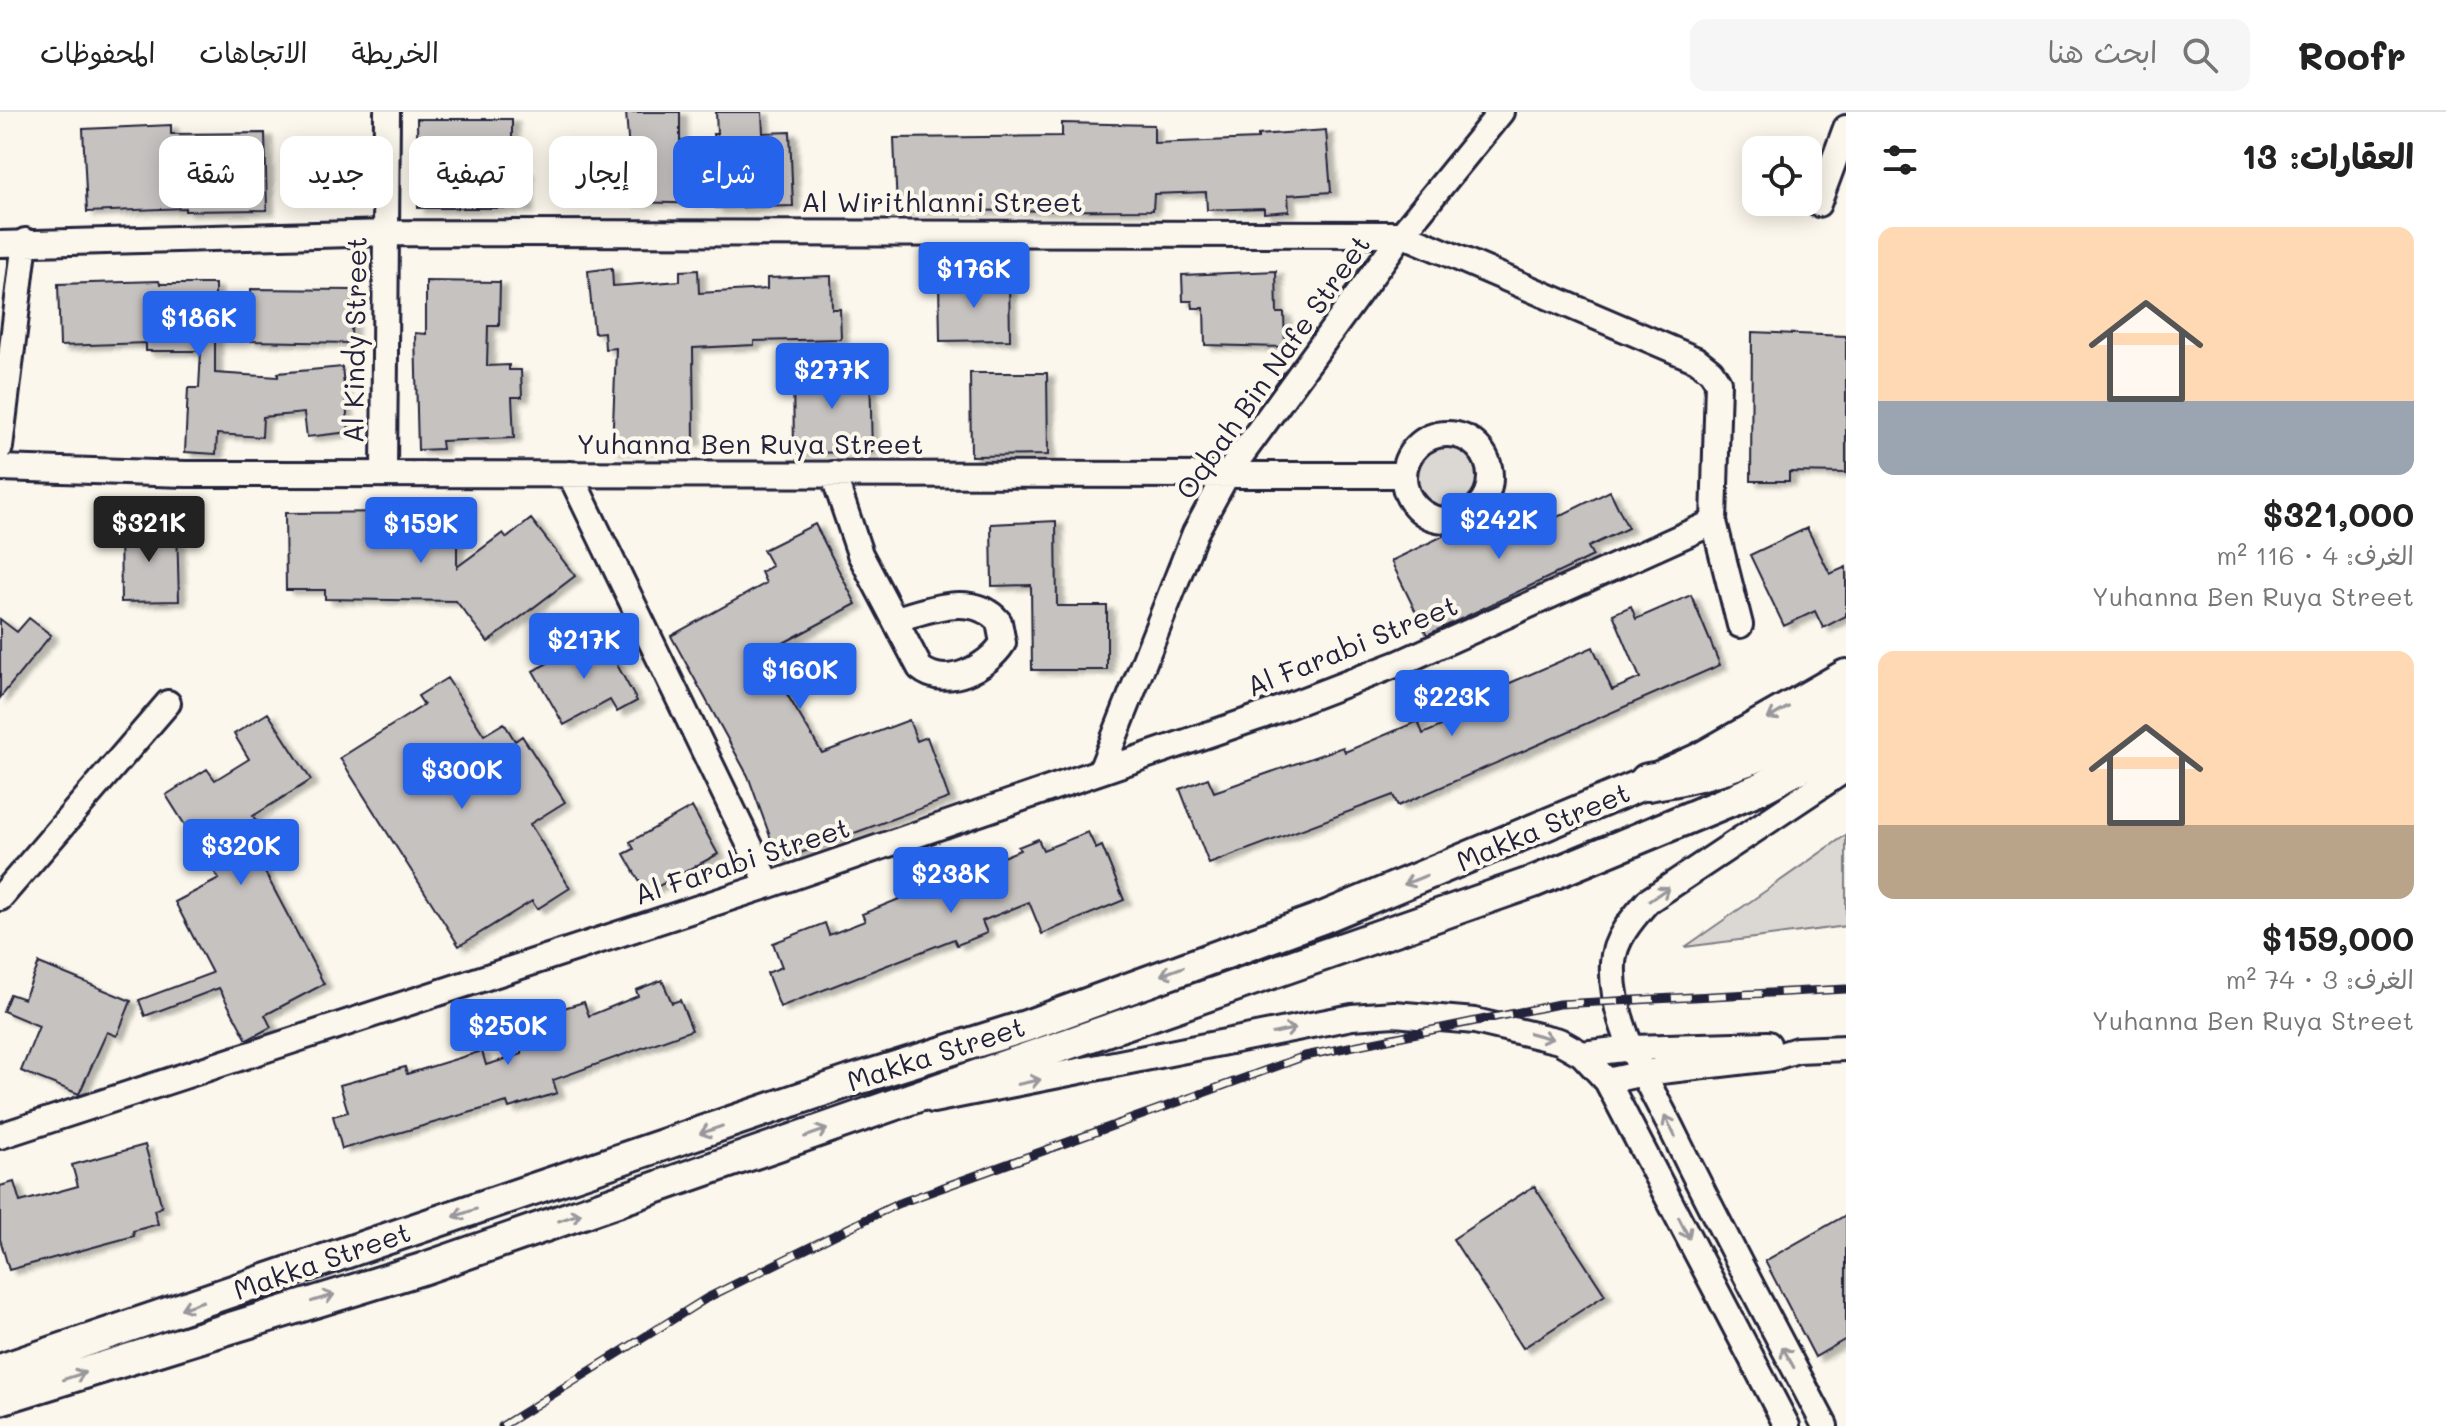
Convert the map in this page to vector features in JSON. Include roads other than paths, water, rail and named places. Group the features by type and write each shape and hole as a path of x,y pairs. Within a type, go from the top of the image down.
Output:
{"highway":[{"path":"1648,782 1700,775 1743,761 1846,711"}],"main road":[{"name":"Makka Street","path":"0,1370 851,1081 1012,1030 1322,918 1699,759 1846,675"},
{"name":"Makka Street","path":"0,1399 422,1269 1533,882 1763,787 1846,743"}],"street":[{"name":"Al Kindy Street","path":"384,472 387,112"},
{"name":"Oqbah Bin Nafe Street","path":"1101,771 1195,533 1226,476 1402,234 1501,112"},
{"path":"1822,193 1846,128"},
{"name":"Al Wirithlanni Street","path":"0,244 387,233 1402,234 1697,360 1711,371 1718,382 1714,522"},
{"path":"0,447 25,241"},
{"name":"Yuhanna Ben Ruya Street","path":"0,468 186,474 1404,475"},
{"path":"570,474 769,885"},
{"path":"833,474 860,554 897,619"},
{"path":"1714,522 1740,625"},
{"name":"Al Farabi Street","path":"1,1131 769,885 1259,717 1400,663 1714,522"},
{"path":"0,898 168,703"},
{"path":"1825,1426 1714,1217 1632,1048 1617,1001 1612,962 1616,946 1635,916 1664,890 1846,769"},
{"path":"898,1105 980,1093 1312,1025 1380,1015 1427,1015 1502,1026 1559,1041 1582,1054 1607,1081 1787,1426"},
{"path":"1582,1054 1632,1048 1768,1044 1797,1050 1846,1048"},
{"path":"1607,1081 1644,1073 1772,1058 1797,1050"}],"railway":[{"path":"502,1426 707,1298 897,1204 1305,1056 1559,1004 1846,989"}]}
